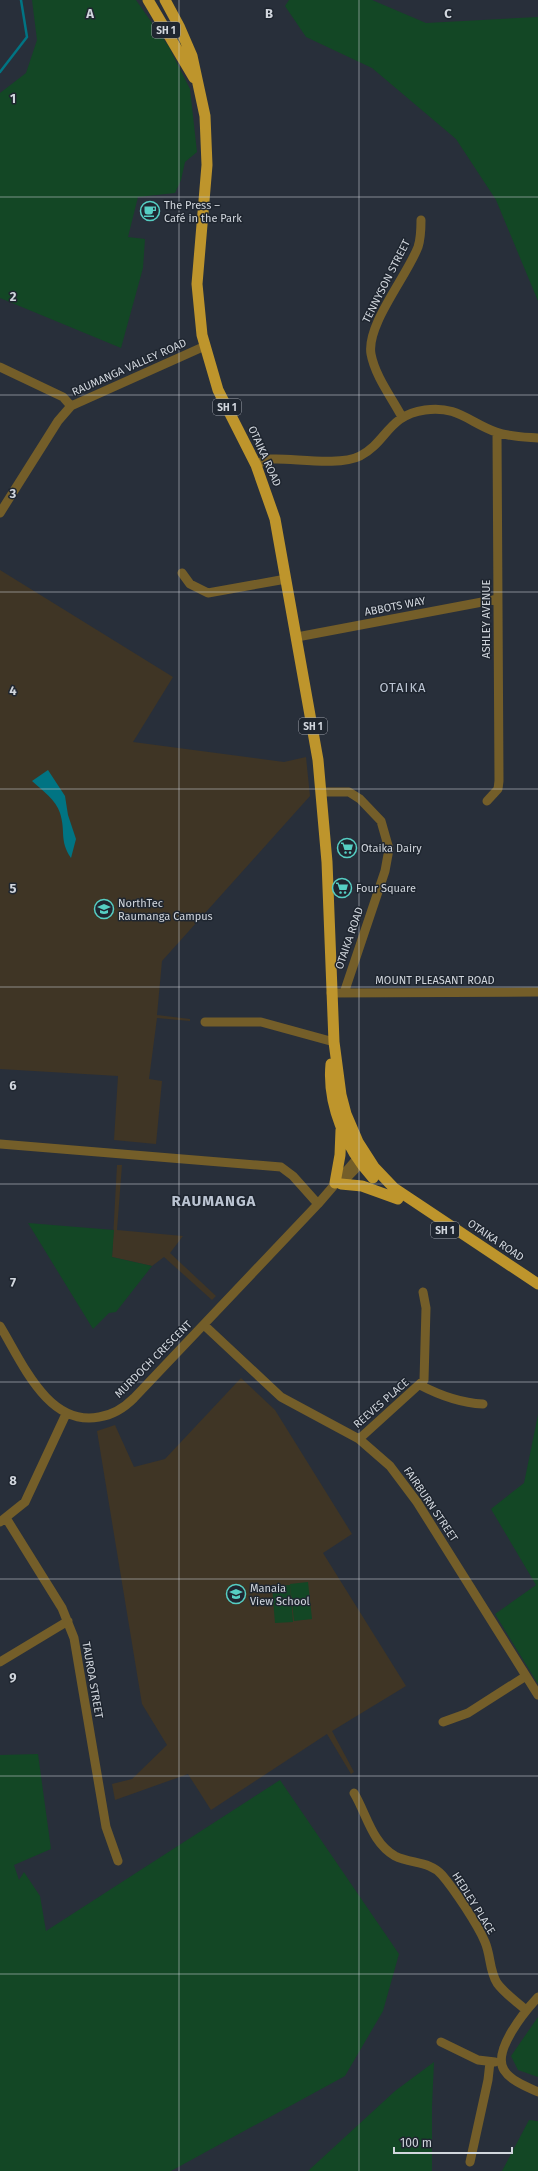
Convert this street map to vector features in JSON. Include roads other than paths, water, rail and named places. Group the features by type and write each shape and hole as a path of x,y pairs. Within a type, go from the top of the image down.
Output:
{"highway":[{"name":"OTAIKA ROAD","path":"148,0 200,87"},
{"name":"OTAIKA ROAD","path":"165,0 187,43 200,87 205,116 208,150 196,284 198,309 204,346 218,390 256,464 275,519 317,753 322,792 328,890 334,1042 343,1104 362,1160 402,1194 538,1284"},
{"name":"OTAIKA ROAD","path":"334,1042 331,1066 332,1088 341,1125 376,1181 398,1199 538,1292"},
{"path":"341,1125 340,1155 335,1186 362,1186 398,1199"}],"street":[{"name":"TENNYSON STREET","path":"402,417 377,372 370,347 373,332 419,245 421,220"},
{"name":"RAUMANGA VALLEY ROAD","path":"0,513 58,420 71,406 204,346"},
{"path":"0,367 63,397 71,406"},
{"path":"256,464 271,459 350,460 366,452 390,425 402,417 427,409 447,410 462,414 497,433 538,438"},
{"name":"ASHLEY AVENUE","path":"487,801 498,789 499,781 497,433"},
{"path":"182,573 190,584 208,593 286,579"},
{"name":"ABBOTS WAY","path":"297,637 498,599"},
{"name":"OTAIKA ROAD","path":"322,792 349,792 360,798 381,821 389,849 385,871 344,993"},
{"name":"MOUNT PLEASANT ROAD","path":"331,993 538,992"},
{"path":"205,1022 261,1022 334,1042"},
{"path":"0,1144 281,1168 293,1176 318,1204"},
{"name":"MURDOCH CRESCENT","path":"0,1326 41,1392 52,1405 66,1414 90,1419 111,1414 124,1407 204,1325 335,1186 362,1160"},
{"name":"REEVES PLACE","path":"359,1439 420,1385 426,1375 426,1308 423,1292"},
{"name":"FAIRBURN STREET","path":"204,1325 281,1397 359,1439 377,1453 403,1483 538,1695"},
{"path":"420,1385 431,1391 470,1404 483,1404"},
{"path":"3,1520 25,1502 66,1414"},
{"name":"TAUROA STREET","path":"3,1520 68,1620 74,1638 106,1828 118,1860"},
{"path":"0,1662 68,1620"},
{"path":"443,1722 468,1713 526,1676"},
{"name":"HEDLEY PLACE","path":"354,1793 369,1827 386,1849 401,1859 428,1865 442,1875 485,1942 492,1973 497,1982 502,1989 526,2010"},
{"path":"538,1997 526,2010 504,2047 501,2061 504,2071 509,2077 538,2092"},
{"path":"442,2042 469,2056 490,2062 501,2061"},
{"path":"470,2162 488,2080 490,2062"}],"water":[{"path":"48,770 65,796 68,815 76,839 71,858 65,846 62,820 58,808 32,781"}],"waterway":[{"path":"0,72 27,37 21,0"}],"place":[{"name":"The Press – Café in the Park","path":"150,211"},
{"name":"Otaika Dairy","path":"347,848"},
{"name":"Four Square","path":"342,888"},
{"name":"NorthTec Raumanga Campus","path":"104,909"},
{"name":"Manaia View School","path":"236,1594"}],"district":[{"name":"OTAIKA","path":"403,687"},
{"name":"RAUMANGA","path":"214,1201"}]}
